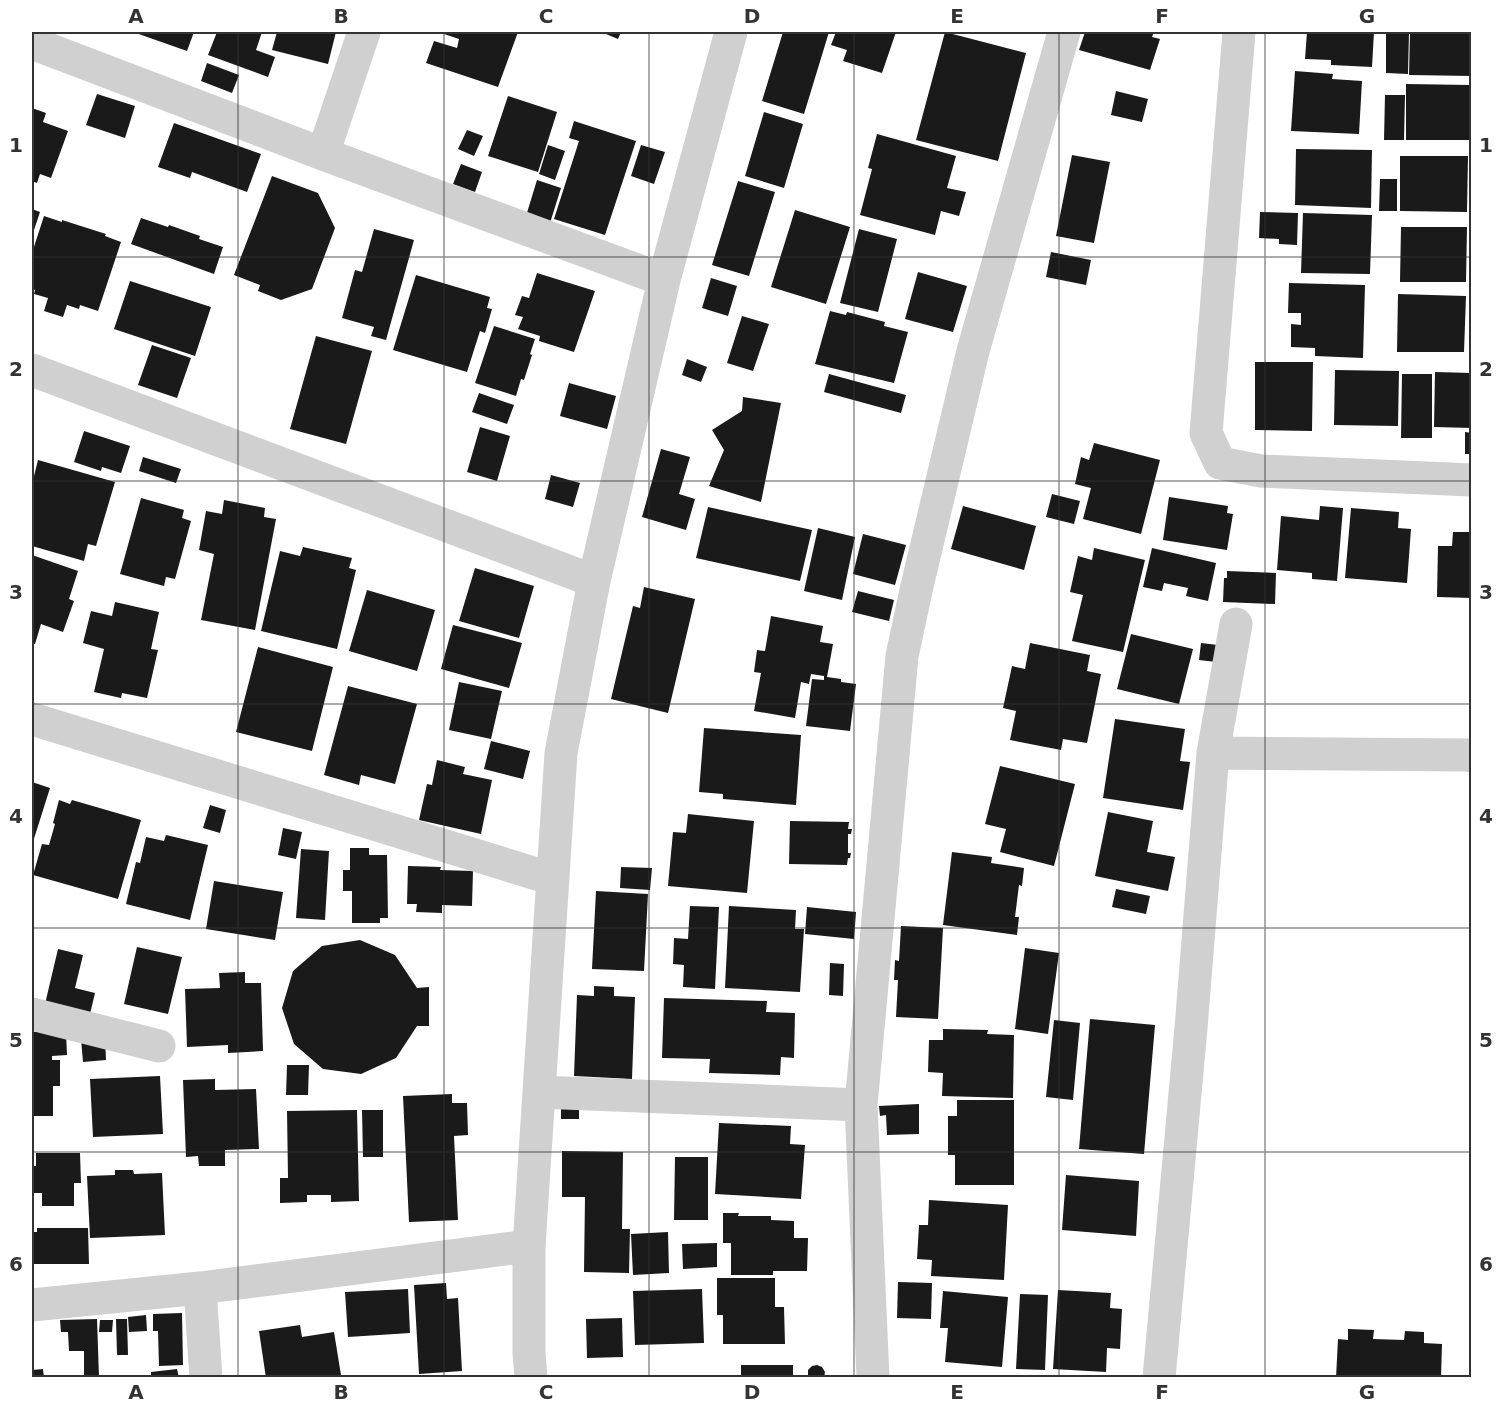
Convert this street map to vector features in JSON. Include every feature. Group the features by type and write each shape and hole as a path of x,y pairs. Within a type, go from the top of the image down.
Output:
{"street":[{"path":"323,154 364,32"},
{"path":"531,1377 529,1246 561,753 594,581 664,280 731,32"},
{"path":"873,1377 861,1105 902,656 973,351 1064,32"},
{"path":"1239,32 1206,433 1220,463 1261,471 1472,480"},
{"path":"45,42 323,154 664,280"},
{"path":"32,370 594,581"},
{"path":"1159,1377 1213,753 1236,624"},
{"path":"32,718 553,879"},
{"path":"1213,753 1472,756"},
{"path":"32,1014 159,1046"},
{"path":"539,1092 861,1105"},
{"path":"32,1305 200,1288 529,1246"},
{"path":"200,1288 206,1377"}],"building":[{"path":"133,32 194,32 187,51"},
{"path":"217,32 262,32 256,50 275,57 268,77 208,55"},
{"path":"277,32 336,32 328,64 272,50"},
{"path":"438,32 518,32 498,87 426,63 434,41 457,48 459,39"},
{"path":"601,32 621,32 618,39"},
{"path":"783,32 829,32 804,114 762,101"},
{"path":"836,32 896,32 882,73 843,61 847,50 831,45"},
{"path":"945,32 1026,53 998,161 916,140"},
{"path":"1085,32 1154,32 1152,37 1160,39 1150,70 1079,50"},
{"path":"1307,32 1374,32 1372,67 1331,65 1331,60 1305,59"},
{"path":"1386,32 1409,32 1408,74 1386,73"},
{"path":"1410,32 1472,32 1472,76 1409,75"},
{"path":"207,63 239,75 232,93 201,81"},
{"path":"1295,71 1333,74 1332,79 1362,81 1359,134 1291,131"},
{"path":"1406,84 1471,85 1471,140 1406,140"},
{"path":"1116,91 1148,99 1142,122 1111,115"},
{"path":"97,94 135,106 125,138 86,125"},
{"path":"1385,95 1405,95 1404,140 1384,140"},
{"path":"508,96 557,112 538,172 488,156"},
{"path":"32,108 46,113 43,122 68,131 51,178 40,174 37,183 32,181"},
{"path":"764,112 803,124 784,188 745,176"},
{"path":"574,121 636,141 605,235 554,219 579,141 569,138"},
{"path":"174,123 261,154 247,192 192,172 190,178 158,167"},
{"path":"467,130 483,136 474,156 458,149"},
{"path":"877,134 956,156 947,188 966,192 959,216 941,211 935,235 860,215 872,169 868,168"},
{"path":"548,145 565,151 555,180 539,174"},
{"path":"641,145 665,152 654,184 631,176"},
{"path":"1296,149 1372,150 1371,208 1295,205"},
{"path":"1072,155 1110,162 1094,243 1056,236"},
{"path":"1400,156 1468,156 1467,212 1400,211"},
{"path":"461,164 482,172 475,192 453,184"},
{"path":"272,176 318,193 335,228 312,289 281,300 258,291 260,285 234,275"},
{"path":"1380,179 1397,179 1397,211 1379,211"},
{"path":"537,180 561,188 550,223 526,216"},
{"path":"738,181 775,192 749,276 712,265"},
{"path":"32,209 40,212 32,236"},
{"path":"795,210 850,227 826,304 771,287"},
{"path":"1260,212 1298,213 1297,245 1279,244 1279,239 1259,238"},
{"path":"1303,213 1372,215 1370,274 1301,273"},
{"path":"44,216 106,234 105,236 121,242 98,311 80,305 79,309 67,305 63,317 44,311 48,298 34,294 32,253"},
{"path":"141,218 168,227 169,225 223,247 214,274 131,244"},
{"path":"1401,227 1467,227 1466,282 1400,282"},
{"path":"374,229 414,240 386,340 371,336 374,327 342,318 355,270 362,272"},
{"path":"859,229 897,239 878,312 840,303"},
{"path":"1051,252 1091,260 1086,285 1046,277"},
{"path":"918,272 967,286 953,332 905,319"},
{"path":"537,273 595,291 574,352 539,341 540,336 518,329 523,317 515,315 522,296 529,298"},
{"path":"416,275 490,297 487,308 492,309 485,333 480,331 467,372 393,350"},
{"path":"711,278 737,286 728,316 702,308"},
{"path":"130,281 211,307 195,356 114,329"},
{"path":"1289,283 1365,285 1363,358 1315,356 1315,348 1291,347 1291,324 1301,325 1301,313 1288,313"},
{"path":"1398,294 1466,296 1464,352 1397,352"},
{"path":"830,311 846,315 847,312 885,322 884,326 908,332 894,383 815,364"},
{"path":"742,316 769,324 753,371 727,363"},
{"path":"494,326 535,339 524,380 521,379 516,396 475,383"},
{"path":"316,336 372,351 346,444 290,429"},
{"path":"152,345 191,358 177,398 138,385"},
{"path":"687,359 707,367 701,382 682,375"},
{"path":"1255,362 1313,362 1312,431 1255,430"},
{"path":"1335,370 1399,371 1398,426 1334,425"},
{"path":"1435,372 1472,373 1472,428 1434,427"},
{"path":"829,374 906,395 901,413 824,392"},
{"path":"1402,374 1432,374 1432,438 1401,438"},
{"path":"569,383 616,396 607,429 560,416"},
{"path":"479,393 514,405 507,424 472,412"},
{"path":"743,397 781,403 761,502 709,486 724,450 712,430 742,411"},
{"path":"480,427 510,436 497,481 467,472"},
{"path":"84,431 130,446 121,473 102,467 101,471 74,462"},
{"path":"1465,432 1472,433 1472,454 1465,454"},
{"path":"1094,443 1160,460 1141,534 1083,519 1091,488 1075,484 1081,457 1089,460"},
{"path":"661,449 690,457 679,494 695,499 686,530 642,517"},
{"path":"143,457 181,469 176,483 139,471"},
{"path":"38,460 115,482 96,546 88,544 84,561 32,546 32,484"},
{"path":"551,475 580,483 573,507 545,499"},
{"path":"1052,494 1080,501 1074,524 1046,517"},
{"path":"1169,497 1228,506 1227,513 1233,514 1227,550 1163,540"},
{"path":"141,498 184,510 182,518 191,521 175,579 166,577 164,586 120,574"},
{"path":"224,500 265,508 264,517 276,519 255,630 201,620 214,554 199,550 206,511 222,514"},
{"path":"963,506 1036,526 1024,570 951,549"},
{"path":"1320,506 1343,508 1337,581 1312,579 1312,573 1277,570 1281,516 1319,520"},
{"path":"708,507 812,530 800,581 696,558"},
{"path":"1351,508 1399,512 1398,528 1411,529 1407,583 1345,578"},
{"path":"818,528 855,537 842,600 804,591"},
{"path":"1453,532 1472,532 1472,598 1437,597 1438,546 1452,546"},
{"path":"863,534 906,545 895,585 853,574"},
{"path":"303,547 352,558 349,568 356,570 337,649 261,631 280,551 300,556"},
{"path":"1094,548 1145,560 1123,652 1072,641 1083,595 1070,592 1078,556 1092,560"},
{"path":"1152,548 1216,563 1208,601 1186,596 1188,588 1164,583 1162,591 1143,587"},
{"path":"32,555 78,571 69,599 74,601 63,632 41,624 35,644 32,643"},
{"path":"475,568 534,586 519,638 459,621"},
{"path":"1227,571 1276,573 1275,604 1223,602 1224,578 1227,578"},
{"path":"644,587 695,599 668,713 611,699 633,606 640,608"},
{"path":"367,590 435,610 417,671 349,651"},
{"path":"858,591 894,600 889,621 852,612"},
{"path":"115,602 159,612 151,649 158,650 147,698 122,693 121,698 94,692 104,649 83,643 91,611 112,616"},
{"path":"771,616 823,626 820,642 833,644 827,677 856,684 850,731 806,726 812,679 824,680 824,676 811,674 809,684 801,682 795,718 754,711 761,673 754,672 757,650 765,651"},
{"path":"453,625 522,643 509,688 441,669"},
{"path":"1131,634 1193,649 1179,704 1117,689"},
{"path":"1030,643 1090,655 1087,671 1101,674 1087,743 1063,739 1061,750 1010,740 1016,711 1003,708 1012,666 1025,669"},
{"path":"1201,643 1218,645 1216,662 1199,660"},
{"path":"258,647 333,667 312,751 236,732"},
{"path":"459,682 502,691 491,739 449,730"},
{"path":"348,686 417,704 395,784 361,775 359,785 324,775"},
{"path":"1115,719 1185,729 1180,761 1190,762 1183,810 1103,798"},
{"path":"704,728 801,735 796,805 723,799 723,794 699,792"},
{"path":"491,741 530,751 523,779 484,769"},
{"path":"437,760 465,767 463,774 492,780 481,834 419,820 427,784 432,785"},
{"path":"1000,766 1075,784 1054,866 1000,852 1006,829 985,824"},
{"path":"32,782 50,788 32,845"},
{"path":"59,800 70,804 72,800 141,820 118,899 33,875 42,844 49,845"},
{"path":"210,805 226,810 220,833 203,828"},
{"path":"1108,812 1153,821 1147,852 1175,857 1168,891 1095,876"},
{"path":"688,814 754,821 747,893 668,886 673,832 686,833"},
{"path":"790,821 849,822 848,829 852,829 851,834 848,834 848,853 851,853 847,865 789,864"},
{"path":"283,828 302,832 296,859 278,855"},
{"path":"166,835 208,845 190,920 126,904 136,862 140,863 146,837 164,841"},
{"path":"350,848 369,848 369,855 387,855 388,918 380,918 380,923 352,923 352,891 343,891 343,870 350,870"},
{"path":"301,849 329,851 325,920 296,918"},
{"path":"952,852 992,857 991,863 1024,868 1022,886 1019,885 1015,917 1019,917 1017,935 943,925"},
{"path":"408,866 473,871 472,906 442,905 442,913 416,912 417,904 407,904"},
{"path":"621,867 652,868 650,890 620,888"},
{"path":"214,881 283,892 275,940 206,929"},
{"path":"1116,889 1150,896 1146,914 1112,907"},
{"path":"596,891 648,894 644,971 592,969"},
{"path":"690,906 719,907 715,989 683,987 684,965 673,964 674,938 688,939"},
{"path":"729,906 796,910 795,929 804,929 800,992 725,988"},
{"path":"807,907 856,912 854,939 805,934"},
{"path":"901,926 943,928 938,1019 896,1017 898,980 894,980 895,960 899,961"},
{"path":"360,940 395,955 417,988 429,987 429,1026 417,1026 396,1058 361,1074 323,1069 294,1044 282,1008 293,971 322,946"},
{"path":"137,947 182,957 168,1014 124,1004"},
{"path":"1025,948 1059,953 1048,1034 1015,1029"},
{"path":"58,949 83,955 75,988 95,993 90,1014 45,1004"},
{"path":"830,963 844,964 843,996 829,995"},
{"path":"245,972 245,983 261,983 263,1051 228,1053 228,1045 187,1047 185,989 220,988 219,973"},
{"path":"594,986 614,987 614,996 635,997 632,1079 574,1076 577,995 594,996"},
{"path":"664,998 767,1001 766,1012 795,1013 794,1058 781,1057 780,1075 709,1073 710,1059 662,1058"},
{"path":"1090,1019 1155,1025 1144,1154 1079,1149"},
{"path":"1054,1020 1080,1023 1073,1100 1046,1097"},
{"path":"943,1029 988,1030 987,1034 1014,1035 1013,1098 942,1096 943,1073 928,1072 929,1040 943,1040"},
{"path":"32,1032 66,1032 67,1055 52,1056 52,1060 60,1060 60,1086 53,1086 53,1116 32,1116"},
{"path":"105,1037 106,1060 83,1062 81,1039"},
{"path":"287,1065 309,1065 308,1095 286,1095"},
{"path":"160,1076 163,1134 93,1137 90,1079"},
{"path":"215,1079 215,1090 256,1089 259,1149 225,1150 225,1166 199,1166 198,1156 186,1157 183,1080"},
{"path":"452,1094 452,1103 467,1103 468,1135 454,1136 458,1220 409,1222 403,1096"},
{"path":"957,1100 1014,1100 1014,1185 955,1185 955,1155 948,1155 948,1116 957,1116"},
{"path":"561,1102 579,1102 579,1119 561,1119"},
{"path":"919,1104 919,1134 887,1135 886,1115 880,1116 879,1106"},
{"path":"357,1110 359,1201 331,1202 331,1195 307,1195 307,1202 280,1203 280,1178 288,1178 287,1111"},
{"path":"362,1110 383,1110 383,1157 363,1157"},
{"path":"719,1123 791,1126 790,1144 805,1145 801,1199 715,1194"},
{"path":"562,1151 623,1152 622,1229 630,1229 629,1273 584,1272 585,1197 562,1197"},
{"path":"36,1153 80,1153 81,1183 74,1183 74,1206 42,1206 42,1193 32,1193 32,1166 36,1166"},
{"path":"675,1157 708,1157 708,1220 674,1220"},
{"path":"115,1170 133,1170 134,1174 162,1173 165,1235 90,1238 87,1176 115,1175"},
{"path":"1066,1175 1139,1181 1136,1236 1062,1230"},
{"path":"929,1200 1008,1205 1004,1280 931,1276 932,1260 917,1259 919,1225 928,1225"},
{"path":"723,1213 739,1213 738,1216 771,1216 771,1220 794,1221 794,1238 808,1238 807,1271 773,1271 773,1275 731,1275 731,1243 723,1243"},
{"path":"37,1228 88,1228 89,1264 32,1264 32,1232 37,1232"},
{"path":"668,1232 669,1273 633,1275 631,1234"},
{"path":"717,1243 717,1267 683,1269 682,1244"},
{"path":"717,1278 775,1278 775,1307 784,1307 785,1344 723,1344 723,1315 717,1315"},
{"path":"898,1282 932,1283 931,1319 897,1318"},
{"path":"446,1283 447,1299 458,1298 462,1371 419,1374 414,1285"},
{"path":"408,1289 410,1333 348,1337 345,1292"},
{"path":"702,1289 704,1343 635,1345 633,1291"},
{"path":"1058,1290 1111,1293 1110,1308 1122,1309 1120,1349 1107,1348 1106,1372 1053,1369"},
{"path":"943,1291 1008,1297 1002,1367 945,1362 948,1328 940,1328"},
{"path":"1020,1294 1048,1295 1045,1370 1016,1369"},
{"path":"182,1313 183,1365 159,1366 158,1331 153,1331 153,1314"},
{"path":"146,1315 147,1331 129,1332 128,1317"},
{"path":"622,1318 623,1357 587,1358 586,1319"},
{"path":"97,1319 99,1377 84,1377 84,1351 69,1351 68,1332 61,1332 60,1320"},
{"path":"116,1319 127,1319 128,1355 117,1355"},
{"path":"100,1320 113,1320 112,1332 99,1332"},
{"path":"300,1325 302,1337 334,1332 341,1375 324,1378 266,1378 259,1331"},
{"path":"1348,1329 1374,1330 1373,1339 1404,1340 1405,1331 1424,1332 1424,1343 1442,1344 1441,1378 1336,1378 1338,1339 1348,1340"},
{"path":"741,1365 793,1365 793,1378 741,1378"},
{"path":"817,1365 825,1372 824,1378 809,1378 808,1370"},
{"path":"43,1369 44,1378 32,1378 32,1370"},
{"path":"177,1369 179,1378 151,1378 151,1372"}]}
